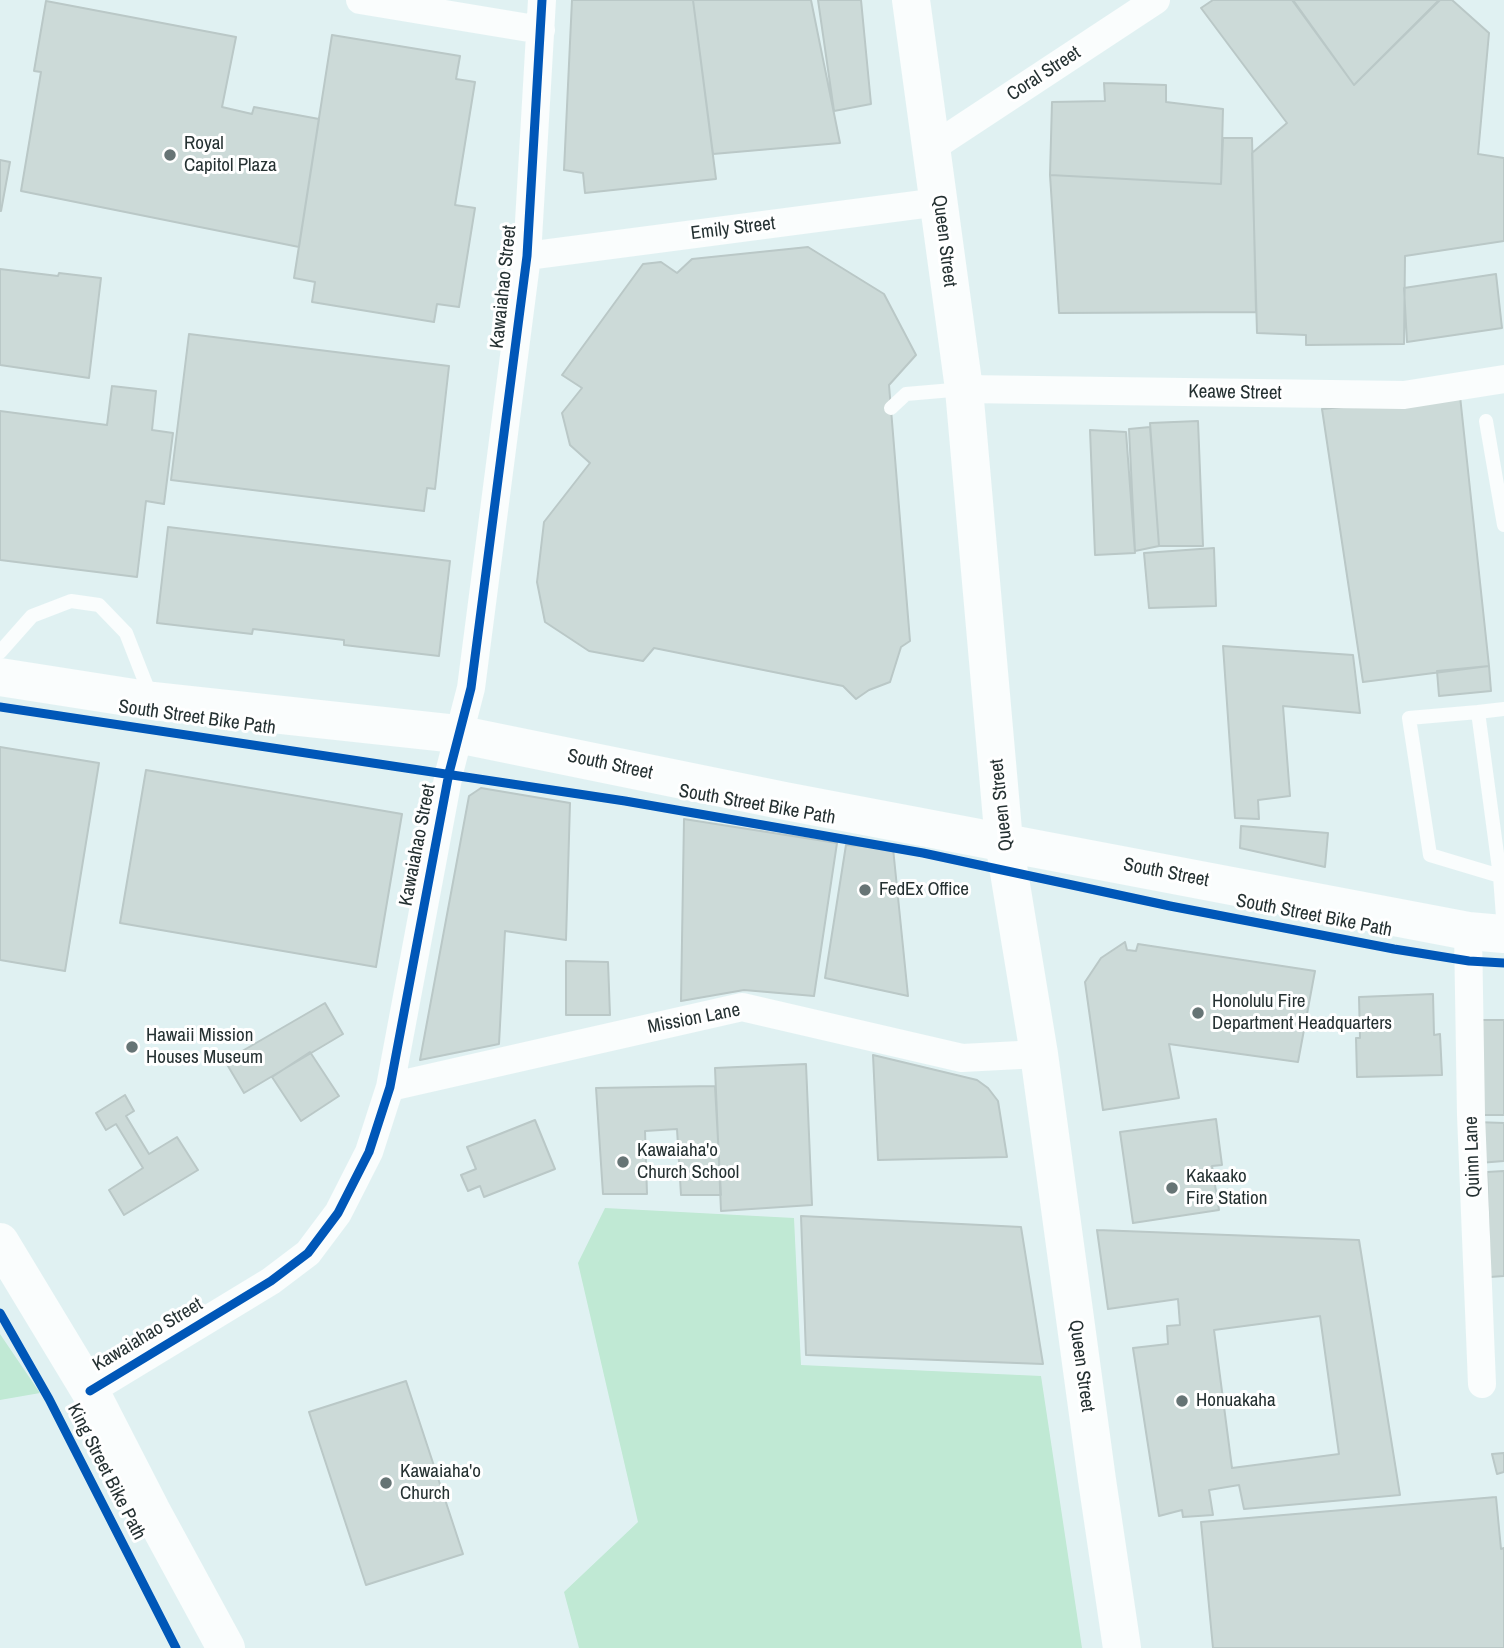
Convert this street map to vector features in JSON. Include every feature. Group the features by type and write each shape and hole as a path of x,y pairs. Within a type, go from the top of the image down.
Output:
{"main road":[{"name":"Queen Street","path":"911,0 964,389 1004,842 1040,1054 1122,1648"},
{"name":"South Street","path":"0,677 153,701 457,734 785,801 1492,933"},
{"path":"0,1242 90,1391 226,1648"}],"street":[{"path":"360,0 541,30"},
{"name":"Kawaiahao Street","path":"90,1391 271,1281 308,1253 338,1213 369,1152 390,1087 457,734 471,688 527,256 542,0"},
{"name":"Coral Street","path":"933,147 1156,0"},
{"name":"Emily Street","path":"527,256 939,202"},
{"name":"Keawe Street","path":"964,389 1404,395 1504,379"},
{"name":"Quinn Lane","path":"1482,1384 1471,1115 1492,933"},
{"name":"Mission Lane","path":"390,1087 742,1007 962,1058 1040,1054"}],"lane":[{"path":"891,408 906,394 964,389"},
{"path":"1486,421 1504,525"},
{"path":"0,652 32,616 71,601 99,605 126,633 153,701"},
{"path":"1502,876 1430,855 1409,718 1504,709"},
{"path":"1478,712 1502,876 1492,933"}],"green space":[{"path":"605,1208 794,1218 801,1365 1041,1376 1082,1648 579,1648 564,1592 638,1522 578,1263"},
{"path":"0,1334 40,1393 0,1400"}],"building":[{"path":"572,0 693,0 716,179 585,193 583,173 564,170"},
{"path":"693,0 811,0 840,143 713,154"},
{"path":"818,0 861,0 871,104 834,111"},
{"path":"1213,0 1292,0 1354,85 1440,0 1452,0 1489,33 1478,154 1504,158 1504,241 1405,256 1404,344 1306,345 1306,335 1257,333 1252,153 1287,123 1201,8"},
{"path":"1293,0 1439,0 1354,85"},
{"name":"Royal Capitol Plaza","path":"46,1 236,37 222,107 252,114 254,107 319,119 299,247 21,191 41,72 34,71"},
{"path":"332,35 460,56 456,79 475,82 455,205 475,208 459,307 437,304 434,322 312,302 315,282 294,278"},
{"path":"1104,83 1166,85 1166,102 1223,109 1221,184 1050,175 1052,102 1105,101"},
{"path":"1223,138 1252,138 1256,312 1059,313 1050,175 1221,184"},
{"path":"0,160 10,162 1,211 0,211"},
{"path":"808,247 884,294 916,355 889,385 910,641 901,647 890,682 869,690 856,699 843,686 654,648 643,661 589,651 545,622 537,582 544,522 590,463 570,445 562,413 582,388 562,375 643,264 661,262 677,273 692,259"},
{"path":"0,269 101,278 89,378 0,365"},
{"path":"1496,274 1502,328 1407,342 1404,288"},
{"path":"189,334 449,366 435,489 427,488 424,511 171,480"},
{"path":"112,386 156,391 152,430 173,433 164,504 146,501 137,577 0,560 0,411 107,425"},
{"path":"1460,396 1489,666 1363,682 1322,409"},
{"path":"1198,421 1203,546 1159,546 1150,423"},
{"path":"1150,427 1159,546 1135,551 1129,429"},
{"path":"1090,430 1126,432 1135,553 1095,555"},
{"path":"168,527 450,561 439,656 344,645 344,640 253,629 252,634 157,623"},
{"path":"1214,548 1216,606 1149,608 1144,553"},
{"path":"1223,646 1353,655 1360,713 1283,706 1290,796 1258,800 1259,819 1235,818"},
{"path":"1489,666 1491,691 1439,696 1437,671"},
{"path":"0,747 99,763 65,971 0,960"},
{"path":"146,770 402,814 376,967 120,923"},
{"path":"481,788 570,803 566,940 505,931 499,1044 420,1060 469,796"},
{"path":"684,819 837,843 814,996 744,990 681,1001"},
{"path":"1241,826 1328,833 1325,867 1240,848"},
{"path":"846,845 893,848 908,996 825,978"},
{"name":"Honolulu Fire Department Headquarters","path":"1125,942 1127,950 1136,951 1138,944 1315,971 1298,1062 1169,1044 1179,1098 1103,1110 1085,982 1101,958"},
{"path":"566,961 608,962 610,1015 566,1015"},
{"path":"1433,994 1434,1035 1440,1034 1442,1075 1357,1077 1359,997"},
{"path":"325,1003 343,1034 244,1093 225,1061"},
{"path":"1474,1020 1504,1020 1504,1115 1475,1115"},
{"path":"310,1052 339,1096 301,1121 272,1077"},
{"path":"873,1055 977,1080 988,1088 998,1101 1007,1157 878,1160"},
{"path":"806,1064 812,1205 721,1211 715,1068"},
{"name":"Kawaiaha'o Church School","path":"715,1086 721,1195 681,1195 677,1129 645,1131 647,1194 603,1194 596,1088"},
{"path":"125,1095 134,1111 126,1116 149,1154 177,1137 198,1170 124,1215 109,1190 143,1168 116,1124 106,1130 96,1113"},
{"name":"Kakaako Fire Station","path":"1216,1119 1222,1165 1212,1166 1219,1210 1133,1223 1120,1132"},
{"path":"535,1120 555,1169 484,1197 480,1186 468,1191 461,1175 476,1169 467,1147"},
{"path":"1475,1122 1504,1123 1504,1161 1479,1163"},
{"path":"1504,1171 1504,1276 1490,1277 1487,1172"},
{"path":"801,1216 1021,1227 1043,1364 806,1355"},
{"name":"Honuakaha","path":"1097,1230 1359,1240 1400,1495 1244,1509 1239,1485 1209,1490 1213,1515 1183,1517 1182,1510 1159,1516 1133,1348 1168,1344 1167,1326 1180,1325 1178,1299 1108,1309","holes":["1320,1316 1339,1454 1232,1468 1214,1330"]},
{"name":"Kawaiaha'o Church","path":"406,1381 463,1554 366,1585 309,1412"},
{"path":"1504,1453 1504,1472 1497,1474 1492,1454"},
{"path":"1496,1497 1501,1549 1504,1548 1504,1648 1213,1648 1201,1522"}],"cycle path":[{"name":"King Street Bike Path","path":"90,1391 271,1281 308,1253 338,1213 369,1152 390,1087 449,773 471,688 527,256 542,0"},
{"name":"South Street Bike Path","path":"0,707 625,801 923,853 1170,906 1394,949 1469,961 1504,963"},
{"name":"King Street Bike Path","path":"0,1313 49,1399 176,1648"}],"place":[{"name":"Royal Capitol Plaza","path":"170,155"},
{"name":"FedEx Office","path":"865,890"},
{"name":"Honolulu Fire Department Headquarters","path":"1198,1013"},
{"name":"Hawaii Mission Houses Museum","path":"132,1047"},
{"name":"Kawaiaha'o Church School","path":"623,1162"},
{"name":"Kakaako Fire Station","path":"1172,1188"},
{"name":"Honuakaha","path":"1182,1401"},
{"name":"Kawaiaha'o Church","path":"386,1483"}]}
